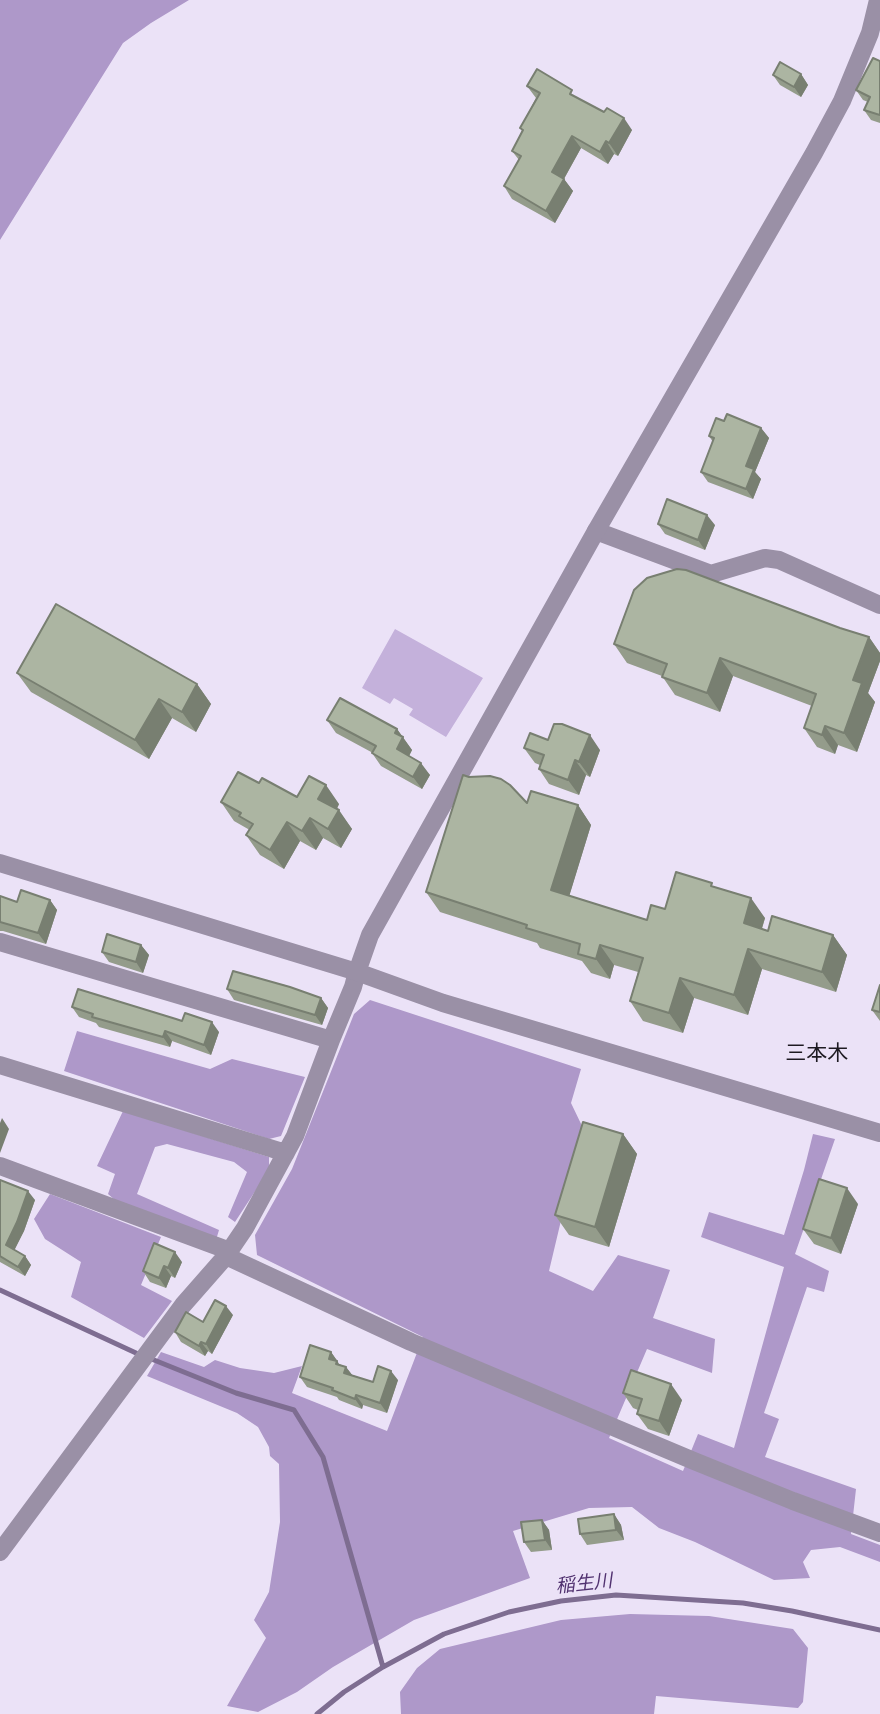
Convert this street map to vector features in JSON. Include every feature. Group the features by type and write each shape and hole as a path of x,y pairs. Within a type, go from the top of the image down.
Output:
{"street":[{"path":"0,1552 183,1305 228,1253 245,1228 295,1136 353,987 370,935 596,531 713,331 842,101 870,33 877,0"},
{"path":"596,531 711,574 765,558 779,559 880,605"},
{"path":"0,863 357,972 443,1003 880,1133"},
{"path":"0,942 331,1040"},
{"path":"0,1065 286,1153"},
{"path":"0,1166 228,1253 424,1347 694,1461 880,1533"}],"shaded area":[{"path":"0,0 189,0 123,43 0,240"},
{"path":"395,629 483,678 446,737 409,715 413,709 394,698 390,704 362,688"},
{"path":"370,1000 581,1069 571,1103 583,1128 549,1271 593,1291 618,1255 670,1270 653,1318 715,1339 712,1373 647,1349 609,1438 683,1471 698,1434 734,1448 784,1267 701,1237 709,1212 784,1235 813,1134 835,1139 795,1254 829,1271 824,1292 807,1287 764,1413 779,1419 765,1457 856,1489 851,1534 880,1545 880,1562 840,1547 811,1550 803,1562 810,1578 774,1580 659,1528 632,1507 589,1508 513,1531 530,1578 414,1620 333,1667 297,1692 258,1712 227,1706 266,1638 254,1620 269,1592 280,1522 279,1464 270,1456 269,1447 258,1427 237,1413 147,1376 161,1352 204,1367 215,1360 240,1368 274,1373 302,1366 292,1393 387,1431 423,1337 257,1255 255,1235 292,1169 354,1014"},
{"path":"77,1031 210,1069 232,1059 305,1077 281,1136 269,1139 64,1071"},
{"path":"123,1111 269,1157 269,1170 235,1222 228,1217 247,1172 234,1162 167,1144 155,1147 137,1194 219,1230 216,1240 116,1201 108,1194 115,1174 97,1166"},
{"path":"50,1194 161,1237 141,1285 172,1301 144,1338 71,1297 81,1262 45,1239 34,1219"},
{"path":"630,1614 709,1616 793,1629 808,1648 803,1702 798,1708 656,1696 654,1714 401,1714 400,1692 417,1668 440,1649 561,1620"}],"building":[{"path":"873,58 880,61 880,115 864,110 870,97 856,90"},
{"path":"780,62 801,74 794,87 773,75"},
{"path":"537,69 572,90 570,94 604,112 607,108 624,118 609,143 606,141 600,152 572,136 552,172 564,179 546,211 504,186 521,156 512,151 523,130 520,128 540,93 527,86"},
{"path":"727,414 761,428 746,466 754,469 746,489 701,472 714,438 709,436 716,418 724,421"},
{"path":"667,499 707,515 698,540 658,524"},
{"path":"677,569 869,637 853,680 862,683 844,733 825,726 822,735 804,728 816,694 720,658 707,693 662,677 667,664 614,644 634,590 647,578"},
{"path":"56,604 197,684 182,712 159,699 135,740 17,673"},
{"path":"340,698 397,729 395,733 403,737 397,749 421,763 413,777 372,753 376,746 327,720"},
{"path":"554,724 562,724 590,735 579,762 575,760 568,780 539,769 544,755 524,748 530,733 548,740"},
{"path":"238,772 259,783 262,778 297,797 309,776 326,785 318,799 339,810 328,829 310,818 302,831 287,822 270,850 246,835 253,824 239,816 241,813 221,802"},
{"path":"463,775 501,779 527,803 531,791 578,805 551,890 647,920 651,905 665,909 676,872 751,898 744,923 768,931 772,916 833,935 822,972 748,949 734,995 680,978 669,1013 630,1001 643,958 600,945 596,959 578,954 580,944 526,928 527,925 426,892"},
{"path":"21,890 50,900 38,933 0,922 0,896 17,902"},
{"path":"107,934 141,945 136,962 102,952"},
{"path":"233,971 321,998 315,1015 227,989"},
{"path":"880,985 880,1012 872,1010"},
{"path":"78,989 182,1021 185,1013 212,1022 204,1045 165,1031 163,1037 92,1017 93,1014 72,1007"},
{"path":"583,1122 623,1134 595,1227 555,1215"},
{"path":"819,1179 847,1188 831,1238 803,1229"},
{"path":"0,1180 28,1191 6,1245 25,1256 18,1267 0,1256"},
{"path":"154,1243 175,1252 168,1268 164,1266 159,1278 143,1271"},
{"path":"215,1300 226,1306 206,1344 201,1342 199,1346 175,1332 186,1312 203,1322"},
{"path":"310,1345 331,1352 329,1359 346,1367 344,1373 373,1382 378,1366 391,1371 380,1403 356,1395 355,1399 300,1377"},
{"path":"631,1370 671,1384 659,1421 637,1414 642,1399 623,1393"},
{"path":"614,1514 616,1530 580,1534 578,1519"},
{"path":"542,1520 545,1540 524,1542 521,1522"}],"waterway":[{"path":"0,1290 136,1353"},
{"path":"149,1358 236,1393 294,1410 323,1457 383,1667"},
{"name":"稲生川","path":"317,1714 344,1692 383,1667 444,1634 509,1612 561,1601 616,1595 743,1603 880,1630"}],"district":[{"name":"三本木","path":"817,1054"}]}
